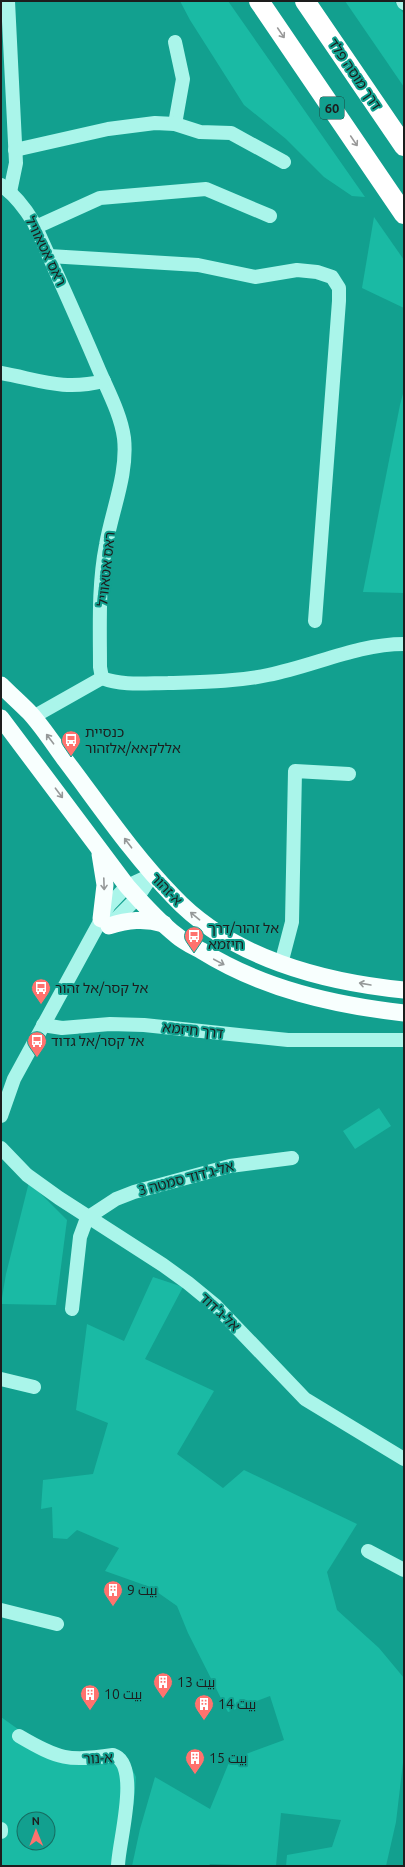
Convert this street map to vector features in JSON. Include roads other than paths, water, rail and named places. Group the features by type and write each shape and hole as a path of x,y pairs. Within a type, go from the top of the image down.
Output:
{"highway":[{"name":"60","path":"259,1 404,214"},
{"name":"דרך מוסה פלד","path":"306,1 404,146"}],"main road":[{"name":"א-זהור","path":"1,685 33,718 153,874 174,898 207,926 265,959 346,980 404,990"},
{"name":"א-זהור","path":"1,718 132,892 176,936 220,962 267,983 318,998 354,1006 404,1013"},
{"path":"99,850 105,885 105,922 145,920 164,925"}],"street":[{"path":"6,188 16,162 8,1"},
{"path":"175,42 183,79 175,124"},
{"path":"15,150 108,129 155,123 175,124 200,132 231,133 284,162"},
{"name":"ראס אטאוויל","path":"6,188 26,210 36,227 104,381 119,419 124,438 124,456 120,483 105,546 101,593 100,667 102,678"},
{"path":"36,227 100,198 206,190 270,216"},
{"path":"49,256 198,265 255,277 297,270 317,272 332,277 339,288 339,301 314,621"},
{"path":"1,373 61,386 86,385 104,381"},
{"path":"33,718 102,678 110,681 144,684 240,680 268,675 370,646 404,644"},
{"path":"281,964 292,922 294,771 349,774"},
{"path":"1,1116 14,1079 86,950 105,922 109,905 132,892 153,874"},
{"name":"דרך חיזמא","path":"43,1025 62,1028 110,1024 144,1025 269,1039 404,1040"},
{"path":"1,1096 14,1079"},
{"name":"אל-ג'דוד","path":"1,1148 27,1175 88,1218 163,1265 216,1306 305,1399 404,1459"},
{"name":"אל-ג'דוד סמטה 3","path":"88,1218 116,1199 134,1192 230,1166 292,1158"},
{"name":"אל-ג'דוד","path":"1,1164 27,1175"},
{"path":"72,1309 80,1237 88,1218"},
{"path":"1,1379 34,1387"},
{"path":"368,1551 404,1570"},
{"path":"1,1610 57,1624"},
{"name":"א-נור","path":"19,1736 34,1745 67,1759 76,1760 113,1755 119,1757 124,1762 127,1776 128,1794 118,1866"}],"place":[{"name":"כנסיית אללקאא/אלזהור","path":"71,757"},
{"name":"אל זהור/דרך חיזמא","path":"194,953"},
{"name":"אל קסר/אל זהור","path":"41,1005"},
{"name":"אל קסר/אל גדוד","path":"37,1058"},
{"name":"بيت 9","path":"113,1607"},
{"name":"بيت 13","path":"163,1699"},
{"name":"بيت 10","path":"90,1711"},
{"name":"بيت 14","path":"204,1721"},
{"name":"بيت 15","path":"195,1775"}]}
